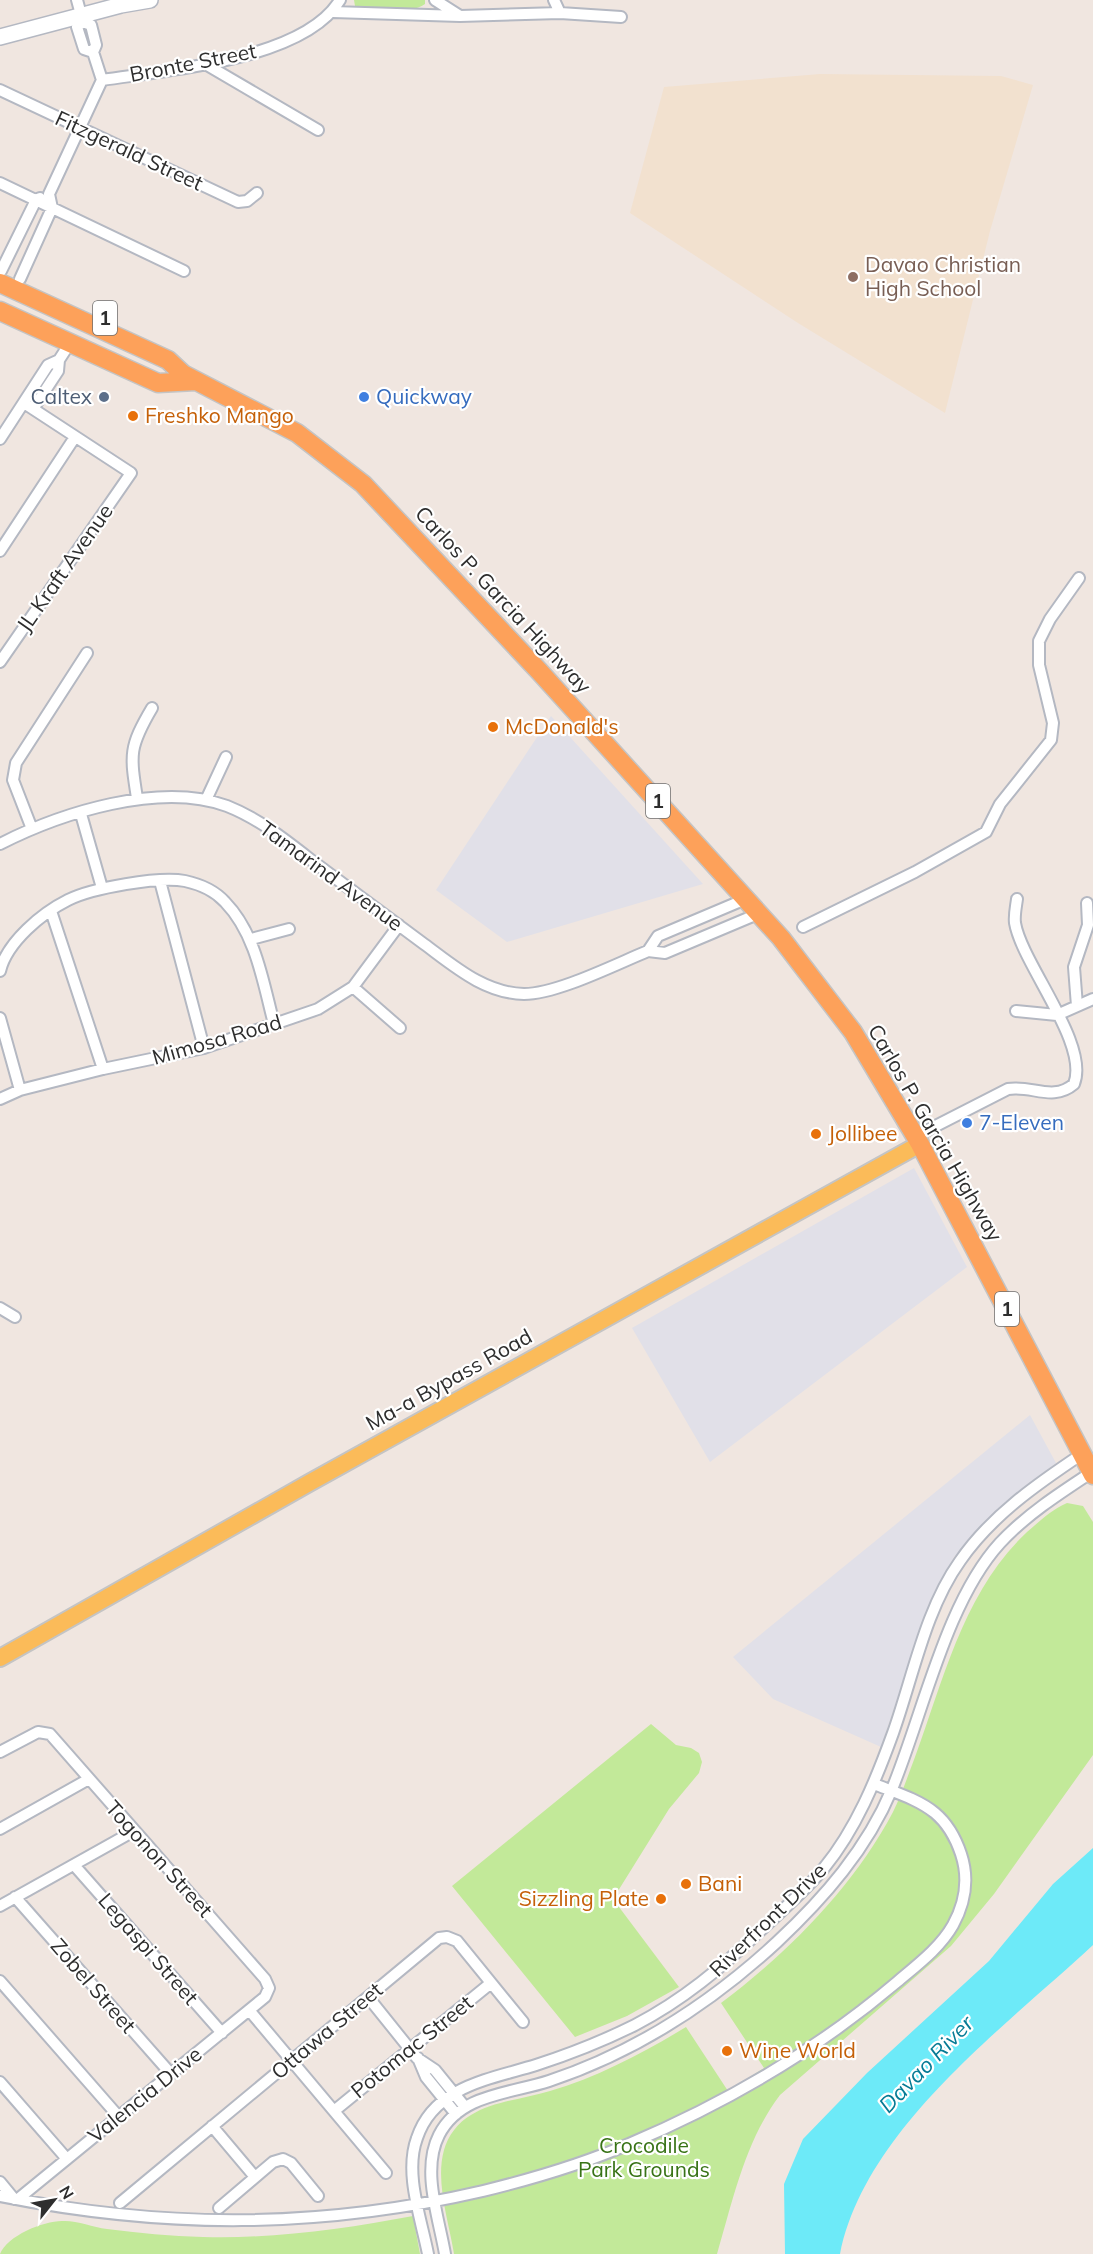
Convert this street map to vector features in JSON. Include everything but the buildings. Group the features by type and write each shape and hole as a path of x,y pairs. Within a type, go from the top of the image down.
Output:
{"highway":[{"name":"Carlos P. Garcia Highway","path":"0,275 20,279 173,350 190,378"},
{"name":"Carlos P. Garcia Highway","path":"0,275 168,360 190,378 297,433 368,489 748,898 829,998 873,1064 918,1140 1092,1474"},
{"name":"Carlos P. Garcia Highway","path":"0,298 163,372 190,378"},
{"name":"1","path":"0,310 158,383 190,378"}],"main road":[{"path":"0,36 80,12 150,0"},
{"name":"Ma-a Bypass Road","path":"0,1658 918,1140"}],"street":[{"name":"Bronte Street","path":"102,80 207,65 281,44 308,31 333,12 340,0"},
{"path":"435,0 460,16"},
{"path":"554,0 560,13"},
{"path":"20,279 52,208 49,194 102,80 93,52 84,49 77,27 80,12"},
{"path":"333,12 460,16 560,13 621,17"},
{"path":"207,65 318,130"},
{"name":"Fitzgerald Street","path":"0,90 238,202 248,201 257,193"},
{"path":"0,183 184,271"},
{"path":"0,275 36,200 49,194"},
{"path":"27,218 44,227"},
{"path":"0,439 28,406 48,365 59,360 70,343"},
{"path":"0,551 75,437 28,406"},
{"name":"JL Kraft Avenue","path":"0,662 131,473 75,437"},
{"path":"803,927 890,885 986,832 1000,804 1051,740 1053,723 1039,665 1039,642 1050,619 1079,579"},
{"path":"0,641 10,647"},
{"path":"32,829 13,780 16,763 87,653"},
{"path":"137,798 131,758 133,745 152,708"},
{"path":"206,800 226,757"},
{"name":"Tamarind Avenue","path":"0,844 32,829 137,798 185,797 206,800 228,807 276,834 466,974 506,993 526,994 545,991 648,951 665,953 760,913"},
{"path":"81,814 102,888"},
{"path":"0,971 3,959 19,936 67,900 102,888 183,880 204,887 225,902 251,939 274,1024"},
{"path":"160,881 204,1048"},
{"name":"Tamarind Avenue","path":"648,951 658,936 748,898"},
{"path":"918,1140 1008,1089 1020,1087 1047,1094 1059,1093 1071,1086 1076,1079 1075,1059 1058,1015 1018,933 1015,914 1017,899"},
{"path":"1077,1006 1074,967 1088,925 1087,903"},
{"path":"51,911 103,1069"},
{"path":"703,917 710,934"},
{"name":"Mimosa Road","path":"0,1099 20,1090 103,1069 204,1048 318,1010 353,987 399,925"},
{"path":"251,939 289,929"},
{"path":"353,987 400,1028"},
{"path":"1016,1011 1058,1015 1093,999"},
{"path":"0,1018 20,1090"},
{"path":"0,1308 15,1317"},
{"name":"Riverfront Drive","path":"428,2254 412,2157 424,2122 449,2096 478,2081 537,2065 598,2043 637,2024 681,1998 715,1974 798,1896 840,1847 874,1784 935,1606 960,1561 1005,1511 1031,1489 1082,1454"},
{"name":"Riverfront Drive","path":"460,2110 487,2098 548,2081 647,2040 691,2013 728,1986 810,1910 847,1868 870,1832 891,1791 949,1632 977,1575 1000,1543 1036,1510 1092,1474"},
{"name":"Togonon Street","path":"0,1752 31,1735 46,1732 266,1979 269,1988"},
{"path":"0,1829 89,1779"},
{"path":"0,2196 108,2215 203,2222 336,2214 436,2200 517,2182 625,2146 694,2114 734,2095 822,2039 874,2001 924,1959 951,1929 960,1910 964,1894 964,1862 953,1835 935,1813 874,1784"},
{"path":"0,1906 134,1831"},
{"name":"Legaspi Street","path":"74,1864 222,2032"},
{"path":"798,1896 810,1910"},
{"name":"Zobel Street","path":"15,1898 171,2074"},
{"name":"Ottawa Street","path":"120,2203 443,1937 457,1941 523,2022"},
{"path":"0,1982 119,2117"},
{"name":"Potomac Street","path":"334,2111 414,2054 491,1983"},
{"name":"Valencia Drive","path":"16,2199 265,1997 269,1988"},
{"path":"368,1997 414,2054 435,2070 449,2096 460,2110 446,2124 434,2147 430,2166 445,2254"},
{"path":"249,2010 386,2173"},
{"path":"0,2082 67,2159"},
{"path":"212,2126 255,2177"},
{"path":"219,2208 273,2162 283,2159 291,2163 318,2196"},
{"path":"0,2182 16,2199"}],"shaded area":[{"name":"Davao Christian High School","path":"820,74 1001,76 1033,85 990,231 945,413 798,323 630,213 664,87"},
{"path":"551,716 703,884 507,942 436,890"},
{"path":"914,1168 967,1267 710,1462 632,1328"},
{"path":"1030,1415 1056,1463 1001,1507 954,1557 929,1604 881,1747 773,1699 733,1657"}],"green space":[{"path":"354,0 425,0 425,4 410,10 381,11 355,6"},
{"name":"Crocodile Park Grounds","path":"1067,1503 1083,1506 1093,1522 1093,1755 994,1894 951,1946 780,2095 749,2151 717,2254 454,2254 442,2189 442,2162 444,2150 451,2135 462,2121 471,2115 489,2106 550,2091 585,2079 637,2055 686,2027 728,2091 764,2068 721,2003 795,1940 839,1892 859,1866 893,1812 958,1637 987,1581 1005,1555 1027,1532 1051,1512"},
{"path":"651,1724 676,1745 691,1748 699,1753 702,1762 699,1773 669,1809 613,1899 679,1987 627,2016 575,2037 452,1886"},
{"path":"413,2216 420,2254 0,2254 10,2241 26,2231 62,2221 155,2234 229,2237 308,2232"}],"water":[{"name":"Davao River","path":"1093,1848 1093,1945 980,2046 942,2084 908,2123 878,2165 854,2208 840,2254 785,2254 784,2184 803,2139 867,2073 989,1961 1053,1884"}],"place":[{"name":"Davao Christian High School","path":"853,277"},
{"name":"Caltex","path":"104,397"},
{"name":"Quickway","path":"364,397"},
{"name":"Freshko Mango","path":"133,416"},
{"name":"McDonald's","path":"493,727"},
{"name":"7-Eleven","path":"967,1123"},
{"name":"Jollibee","path":"816,1134"},
{"name":"Bani","path":"686,1884"},
{"name":"Sizzling Plate","path":"661,1899"},
{"name":"Wine World","path":"727,2051"}]}
